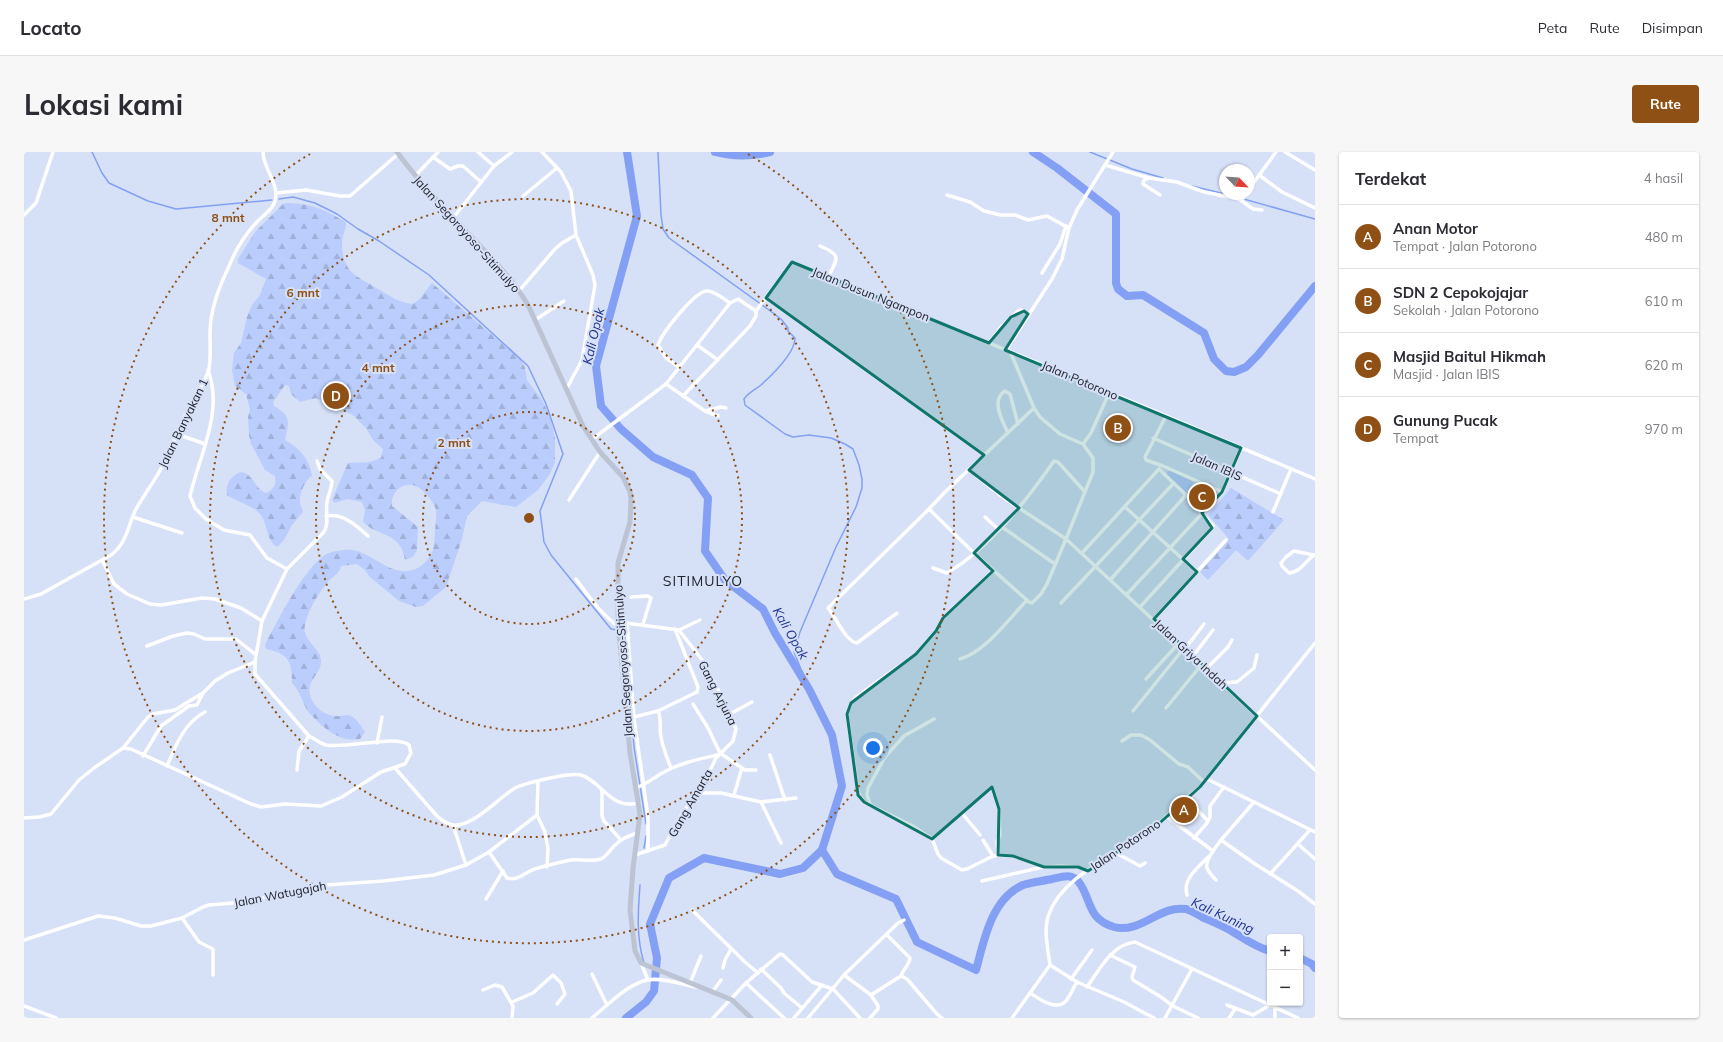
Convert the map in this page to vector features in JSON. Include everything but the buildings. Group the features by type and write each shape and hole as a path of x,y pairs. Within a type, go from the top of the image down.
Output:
{"main road":[{"name":"Jalan Segoroyoso-Sitimulyo","path":"398,153 415,176 489,255 519,291 535,320 591,440 623,477 630,492 630,522 620,554 618,567 618,624 626,719 639,803 639,833 630,890 630,923 635,951 641,963"},
{"path":"641,963 670,978 713,991 732,1000 751,1018"}],"street":[{"path":"24,215 36,203 53,152"},
{"path":"263,152 263,160 275,186 276,193 306,190 340,196 350,196 398,153"},
{"path":"415,176 438,152"},
{"path":"478,152 494,166"},
{"path":"453,218 494,166 512,152"},
{"path":"542,152 561,172 571,191 576,235 593,276 595,285 582,360 567,388"},
{"path":"1042,273 1060,244 1085,196 1113,152"},
{"path":"1255,181 1276,152"},
{"path":"1285,152 1315,170"},
{"path":"433,157 450,169 463,166 481,182"},
{"path":"1106,164 1149,178 1177,182 1204,192 1219,194"},
{"path":"523,196 557,168"},
{"path":"1259,175 1282,192 1315,208"},
{"path":"1149,178 1144,180 1144,184 1160,195"},
{"name":"Jalan Banyakan 1","path":"24,599 41,594 111,555 120,548 133,516 163,466 208,370 211,349 211,319 222,282 242,241 255,224 273,206 276,193"},
{"path":"947,195 970,202 986,212 1001,215 1013,215 1028,220 1046,216 1068,227"},
{"path":"1245,200 1253,209 1262,210"},
{"path":"929,509 993,571 1026,600 1032,603 1041,594 1066,539 1093,472 1094,466 1090,452 1084,444 1060,434 1040,417 1034,408 1008,350 1028,314 1058,269 1068,227"},
{"path":"519,291 554,249 576,235"},
{"path":"820,246 833,252 837,257 837,260 828,277"},
{"name":"Jalan Dusun Ngampon","path":"682,396 750,326 756,316 756,310 792,262 1008,350"},
{"path":"679,367 666,358 659,349 658,344 673,321 686,306 706,290 730,303"},
{"path":"766,298 984,456"},
{"path":"591,440 666,384 730,303 738,299 756,310"},
{"path":"535,320 564,301"},
{"path":"989,343 1001,327 1018,311 1021,310 1028,314"},
{"path":"697,345 718,360"},
{"name":"Jalan Potorono","path":"1008,350 1315,479"},
{"path":"208,370 214,397 205,444 190,496 194,508 206,519 224,530 250,535 267,558 288,569"},
{"path":"666,384 704,411 718,416"},
{"path":"1008,433 998,409 1000,396 1005,392 1010,394 1018,424"},
{"path":"1084,444 1091,433 1109,393"},
{"path":"704,411 721,407 726,408"},
{"path":"897,613 857,643 852,642 828,608 1034,408"},
{"path":"1166,416 1145,459 1222,492"},
{"path":"177,434 205,444"},
{"name":"Jalan IBIS","path":"1154,438 1281,494"},
{"path":"1127,594 1169,547 1222,492 1241,448"},
{"path":"569,500 600,452"},
{"path":"123,748 131,749 143,756 251,804 261,807 285,804 321,806 342,797 376,774 405,764 409,759 411,749 409,745 402,741 396,740 336,746 325,745 309,736 258,678 255,671 255,662 262,621 288,569 325,530 327,525 327,500 332,481 320,469 317,461"},
{"path":"933,568 947,573 974,553 1001,528 1019,508 1034,491 1056,461 1085,492"},
{"path":"1082,553 1163,466"},
{"path":"1140,607 1212,528 1212,524 1159,469"},
{"path":"1273,512 1291,469"},
{"name":"Jalan Griya Indah","path":"969,470 1001,496 1066,539 1207,668 1221,683 1315,770"},
{"path":"1061,603 1173,484"},
{"path":"1111,579 1186,496"},
{"path":"1125,507 1197,572"},
{"path":"326,516 335,515 352,522 368,536"},
{"path":"133,516 182,533"},
{"path":"986,517 1055,564"},
{"path":"1154,619 1226,540"},
{"path":"1294,551 1314,554 1292,573 1289,573 1280,565 1286,556 1294,551"},
{"path":"102,560 114,584 126,594 150,604 161,605 202,598 215,599 242,608 262,621"},
{"path":"993,571 943,618 934,634 916,654 850,703 847,714 858,792 867,803 912,826 932,839 941,858 962,870 968,869 993,856 998,855 1013,856 1044,867"},
{"path":"576,579 600,611 612,623 643,624 677,630 700,620"},
{"path":"631,597 648,596 651,598 643,624"},
{"path":"960,659 970,655 985,644 1026,600"},
{"path":"627,623 634,718 649,823 648,851"},
{"path":"1133,711 1204,624"},
{"path":"626,719 658,711 698,691 677,630"},
{"name":"Gang Arjuna","path":"677,630 706,665 736,729 733,741 719,754"},
{"path":"1193,656 1213,630"},
{"path":"147,646 173,636 187,633 194,634 205,639 236,639 256,655"},
{"path":"1207,668 1228,647 1232,640"},
{"path":"1146,679 1178,643"},
{"name":"Jalan Potorono","path":"1050,965 1046,941 1048,916 1053,905 1072,882 1154,828 1204,782 1315,644"},
{"path":"1221,683 1237,682 1246,675 1254,668 1257,655"},
{"path":"143,756 161,726 189,706 197,705 203,693 210,684 255,662"},
{"path":"1166,708 1202,664"},
{"path":"24,818 39,817 51,814 79,780 123,748 148,717 153,714 174,710 203,693"},
{"path":"730,714 752,702"},
{"path":"693,704 708,728 719,754 746,771 756,770"},
{"path":"658,711 660,716 659,728 661,739 671,768"},
{"path":"167,766 183,731 190,722 205,712"},
{"path":"377,742 382,717"},
{"path":"867,803 868,788 885,757 904,736 934,719"},
{"path":"1122,741 1131,736 1141,735 1150,740 1179,764 1188,767 1204,782"},
{"path":"297,770 299,751 309,736"},
{"path":"636,788 644,785 671,768 687,761 719,754"},
{"name":"Gang Amarta","path":"635,855 665,845 682,814 699,792 715,759 719,754"},
{"path":"770,756 785,800"},
{"path":"395,768 437,816 445,822 453,825 461,824 474,818 514,788 574,774 586,777 616,801 625,804 639,803"},
{"path":"734,795 742,768"},
{"path":"1207,779 1315,832"},
{"path":"538,782 537,815 545,832 548,849 547,867"},
{"path":"932,839 992,787 999,809 1000,835 996,842 998,855"},
{"path":"1194,838 1208,821 1210,806 1224,787"},
{"path":"602,790 602,816 604,821 621,840"},
{"path":"699,792 719,792 761,802 796,798"},
{"path":"1186,798 1208,821"},
{"path":"761,802 780,843"},
{"path":"1187,895 1185,887 1189,878 1208,858 1221,840 1254,802"},
{"path":"962,813 980,835"},
{"name":"Jalan Watugajah","path":"24,940 98,916 115,918 141,926 151,926 182,918 209,905 245,902 312,886 418,878 443,873 466,865 489,852 537,815"},
{"path":"1166,816 1213,851"},
{"path":"453,825 466,865"},
{"path":"1270,874 1310,830"},
{"path":"489,852 508,878 512,879 518,878 530,870 547,867 568,860 597,860 603,858 621,840 639,833"},
{"path":"983,840 993,856"},
{"path":"1221,840 1315,904"},
{"path":"1298,844 1315,859"},
{"path":"1116,853 1140,866 1145,863"},
{"path":"1208,858 1206,863 1207,871 1216,880"},
{"path":"982,882 1044,867 1078,867 1088,871"},
{"path":"486,900 503,871"},
{"path":"692,910 731,949 758,973"},
{"path":"182,918 199,942 213,949 213,975"},
{"path":"808,1018 829,988 898,923 904,920"},
{"path":"871,995 901,976 904,968 910,962 910,958 886,935"},
{"path":"1087,987 1101,965 1115,950 1135,942 1267,1004"},
{"path":"723,968 725,960 731,949"},
{"path":"1071,979 1092,950"},
{"path":"713,1018 761,969 778,954 782,954 812,982 829,988 860,1018"},
{"path":"1110,955 1134,966 1136,969 1132,979 1173,1006 1198,1018"},
{"path":"690,983 701,956"},
{"name":"Jalan Segoroyoso-Sitimulyo","path":"641,963 650,980"},
{"path":"1012,1018 1050,965 1071,979 1124,1002 1154,1018"},
{"path":"761,969 781,988 784,994 802,1008"},
{"path":"1165,1018 1173,1006 1192,969"},
{"path":"592,974 607,1005"},
{"path":"512,1002 533,993 553,975 561,984 565,994 557,1004"},
{"path":"844,975 871,995 878,1006 877,1012 872,1018"},
{"path":"901,976 907,979 920,992 936,1016 942,1018"},
{"path":"592,1018 621,994 650,980 670,978 706,989"},
{"path":"713,991 721,980"},
{"path":"1030,993 1048,1003 1058,1004 1065,1002 1077,982"},
{"path":"746,984 784,1018"},
{"path":"483,990 498,985 512,1002 514,1009 512,1018"},
{"path":"794,1018 822,986"},
{"path":"1227,1005 1253,1015 1268,1006"},
{"path":"24,1006 56,1018"},
{"path":"1275,1018 1275,1007 1298,1018"},
{"path":"1230,1018 1235,1009"}],"highlighted area":[{"path":"792,262 989,343 1011,317 1024,311 1028,314 1005,350 1241,448 1222,492 1202,513 1212,528 1183,559 1197,572 1154,619 1257,716 1200,787 1154,828 1088,871 1078,867 1044,867 1013,856 998,855 999,809 992,787 932,839 864,802 858,795 847,714 851,703 916,654 936,631 943,618 993,571 974,553 1019,508 969,470 984,455 766,298"}],"green space":[{"path":"287,203 318,208 346,222 342,240 343,253 348,267 357,277 394,298 412,304 420,298 432,283 521,360 525,368 527,380 542,400 550,416 555,438 555,462 550,474 538,490 516,507 482,501 467,516 462,539 446,587 423,606 416,607 399,601 357,564 341,566 339,571 320,593 310,609 305,625 306,636 321,658 320,668 310,685 310,695 315,705 324,713 331,716 350,715 359,723 365,732 360,739 354,740 337,736 318,722 307,710 299,693 292,683 291,669 288,660 280,653 266,649 265,645 284,609 302,580 320,558 329,553 341,550 361,552 392,569 400,571 409,571 421,566 429,558 433,549 436,510 433,502 427,494 416,486 404,486 394,494 392,506 418,527 417,550 413,557 405,560 402,550 393,539 374,530 363,521 365,510 362,502 347,499 335,503 332,500 348,463 370,462 381,458 383,449 373,440 366,428 353,415 316,398 300,402 291,394 289,386 285,385 273,402 274,406 284,413 288,420 285,440 299,450 306,459 311,470 312,476 307,480 300,495 300,503 303,512 292,525 284,540 277,547 271,541 263,518 260,514 253,508 227,495 228,484 234,475 241,472 249,476 259,489 266,493 271,490 275,484 275,476 265,470 251,444 248,417 250,410 246,394 235,386 232,370 234,353 241,343 247,317 252,305 260,295 266,279 238,263 238,259 255,232 283,204"},
{"path":"1170,470 1194,482 1185,492 1166,474"},
{"path":"1231,488 1284,520 1248,561 1236,550 1208,580 1200,572 1229,539 1208,515"}],"waterway":[{"path":"92,152 102,173 109,183 148,201 176,209 272,200"},
{"name":"Kali Opak","path":"626,1018 646,1002 654,991 657,958 650,924 669,878 704,858 780,874 803,868 822,850 842,786 832,735 809,689 775,633 763,609 725,580 705,551 708,498 692,475 653,457 621,429 601,406 596,366 637,216 627,152"},
{"path":"658,152 661,215 663,229 669,238 781,319 788,328 788,331 795,338 794,344 787,357 766,381 744,399 745,405 785,434 793,437 809,435 831,438 845,444 853,449 859,465 862,488 856,507 836,547 800,632 794,652 809,689"},
{"path":"715,152 742,156 770,152"},
{"path":"1033,152 1057,168 1116,214 1116,283 1118,289 1127,296 1143,295 1204,333 1214,359 1226,371 1234,372 1246,367 1258,355 1315,286"},
{"path":"1090,152 1132,169 1163,178"},
{"path":"1192,186 1219,193"},
{"path":"279,199 293,197 315,203 337,214 358,229 379,241 429,275 528,366 546,404 563,454 540,511 544,542 551,555 611,629 617,630"},
{"path":"1247,200 1315,219"},
{"path":"621,630 624,631 634,747 646,824"},
{"path":"644,848 646,836"},
{"name":"Kali Kuning","path":"822,850 837,874 896,899 917,942 976,970 990,922 1003,900 1012,891 1023,885 1066,876 1072,877 1078,881 1086,894 1094,913 1099,919 1114,927 1133,927 1167,911 1186,909 1227,928 1254,945 1267,950"},
{"path":"640,885 638,914 639,934 641,953 644,963"},
{"name":"Kali Kuning","path":"1303,960 1312,964 1315,968"}],"place":[{"name":"Gunung Pucak","path":"336,396"},
{"name":"SDN 2 Cepokojajar","path":"1118,428"},
{"name":"Masjid Baitul Hikmah","path":"1202,497"},
{"name":"Anan Motor","path":"1184,810"}],"district":[{"name":"SITIMULYO","path":"703,581"}]}
